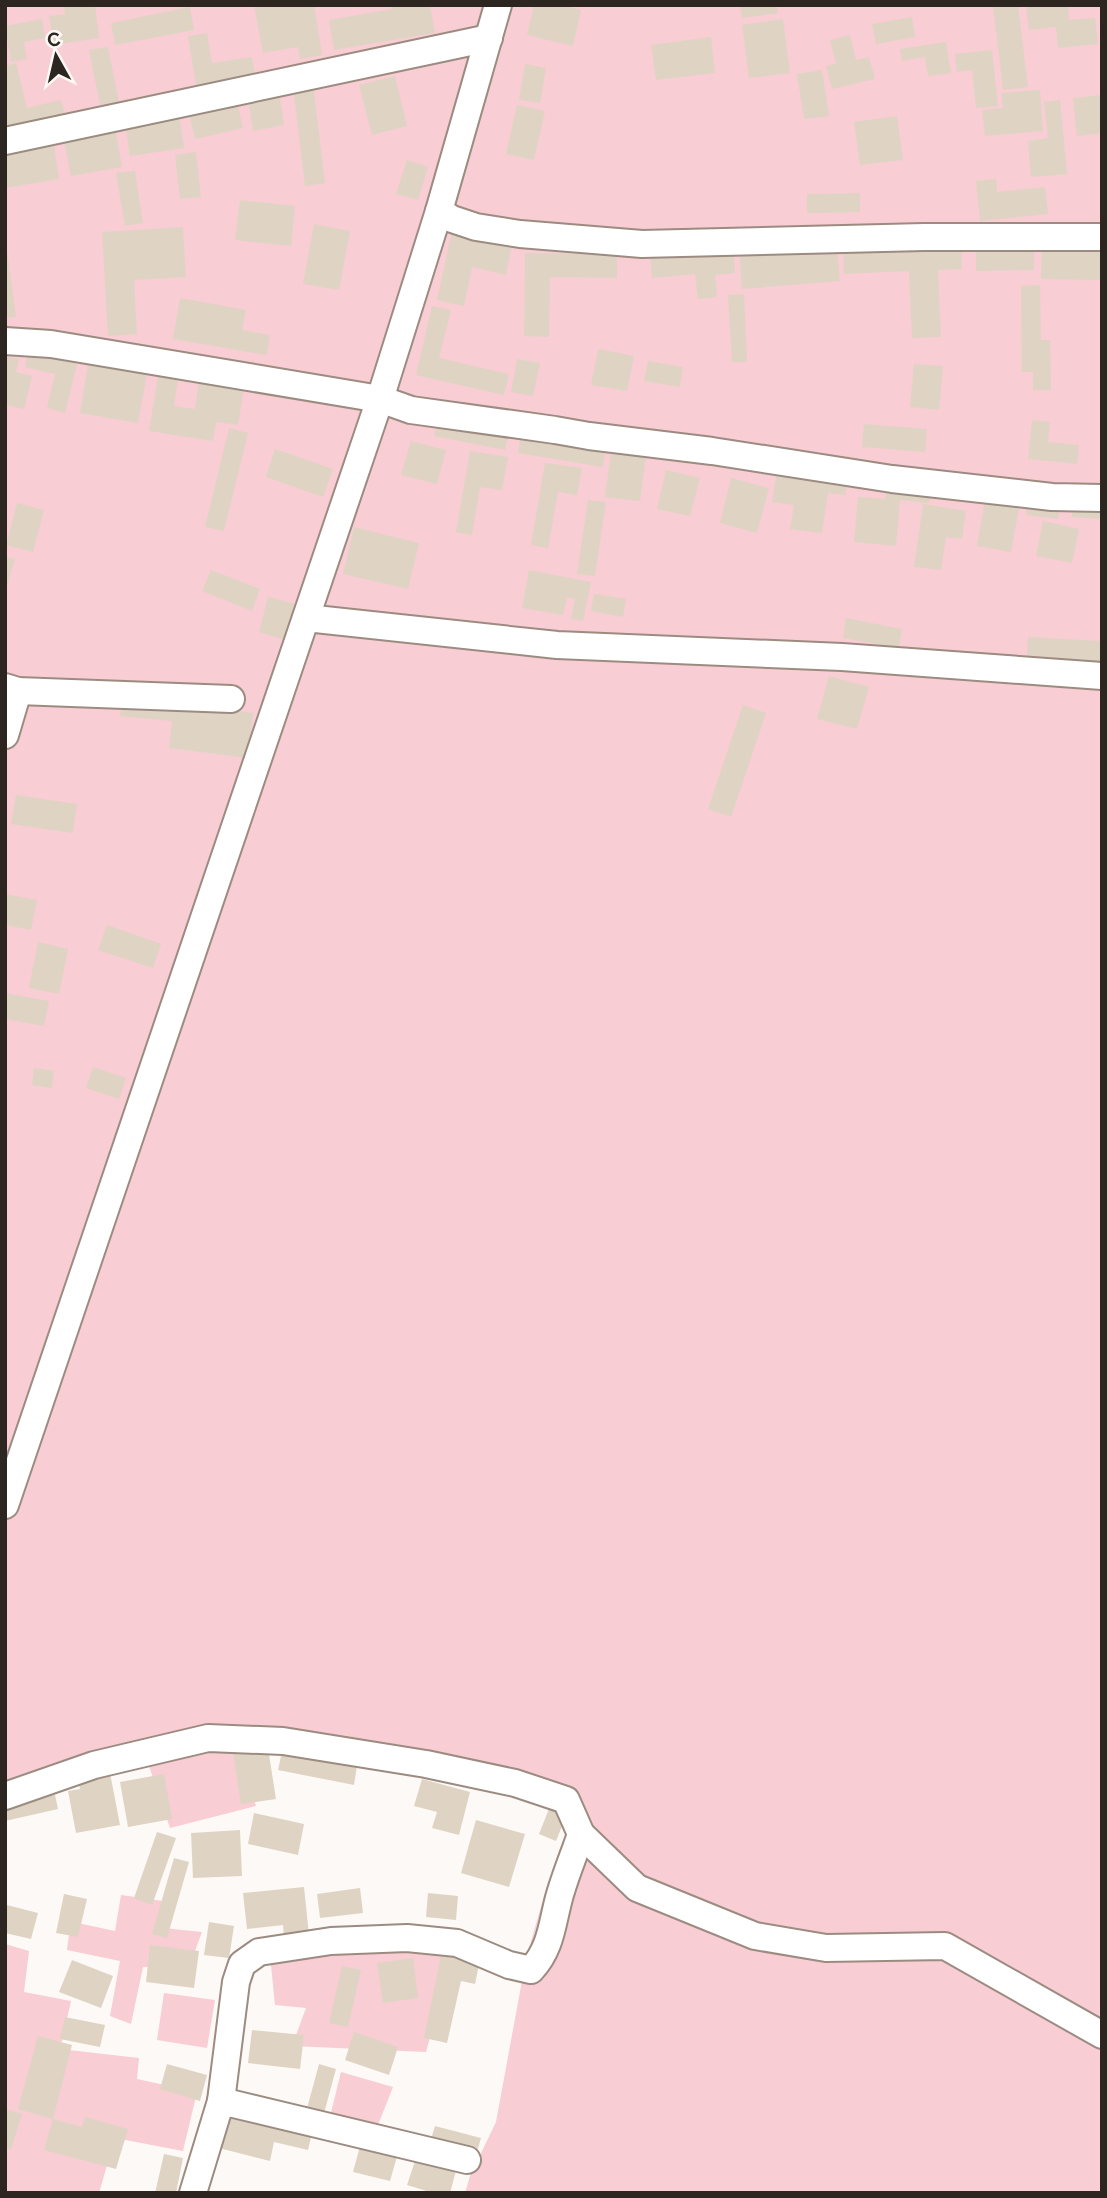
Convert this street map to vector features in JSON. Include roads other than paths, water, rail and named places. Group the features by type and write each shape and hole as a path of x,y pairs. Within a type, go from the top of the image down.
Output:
{"street":[{"path":"5,1505 380,400 439,211 498,5"},
{"path":"5,141 489,38"},
{"path":"439,211 476,228 642,244 924,237 1102,237"},
{"path":"5,341 51,344 380,400 411,410 589,436 712,450 892,478 1052,497 1102,498"},
{"path":"306,618 557,645 842,657 1102,676"},
{"path":"5,735 11,689 231,699"},
{"path":"5,1796 94,1765 208,1738 283,1741 426,1764 515,1783 566,1800 581,1834 636,1888 755,1937 826,1948 945,1946 1102,2035"},
{"path":"193,2193 221,2101 236,1982 242,1964 259,1952 286,1947 331,1941 407,1938 457,1943 509,1965 531,1970 541,1960 550,1940 559,1897 581,1834"},
{"path":"221,2101 467,2160"}]}
